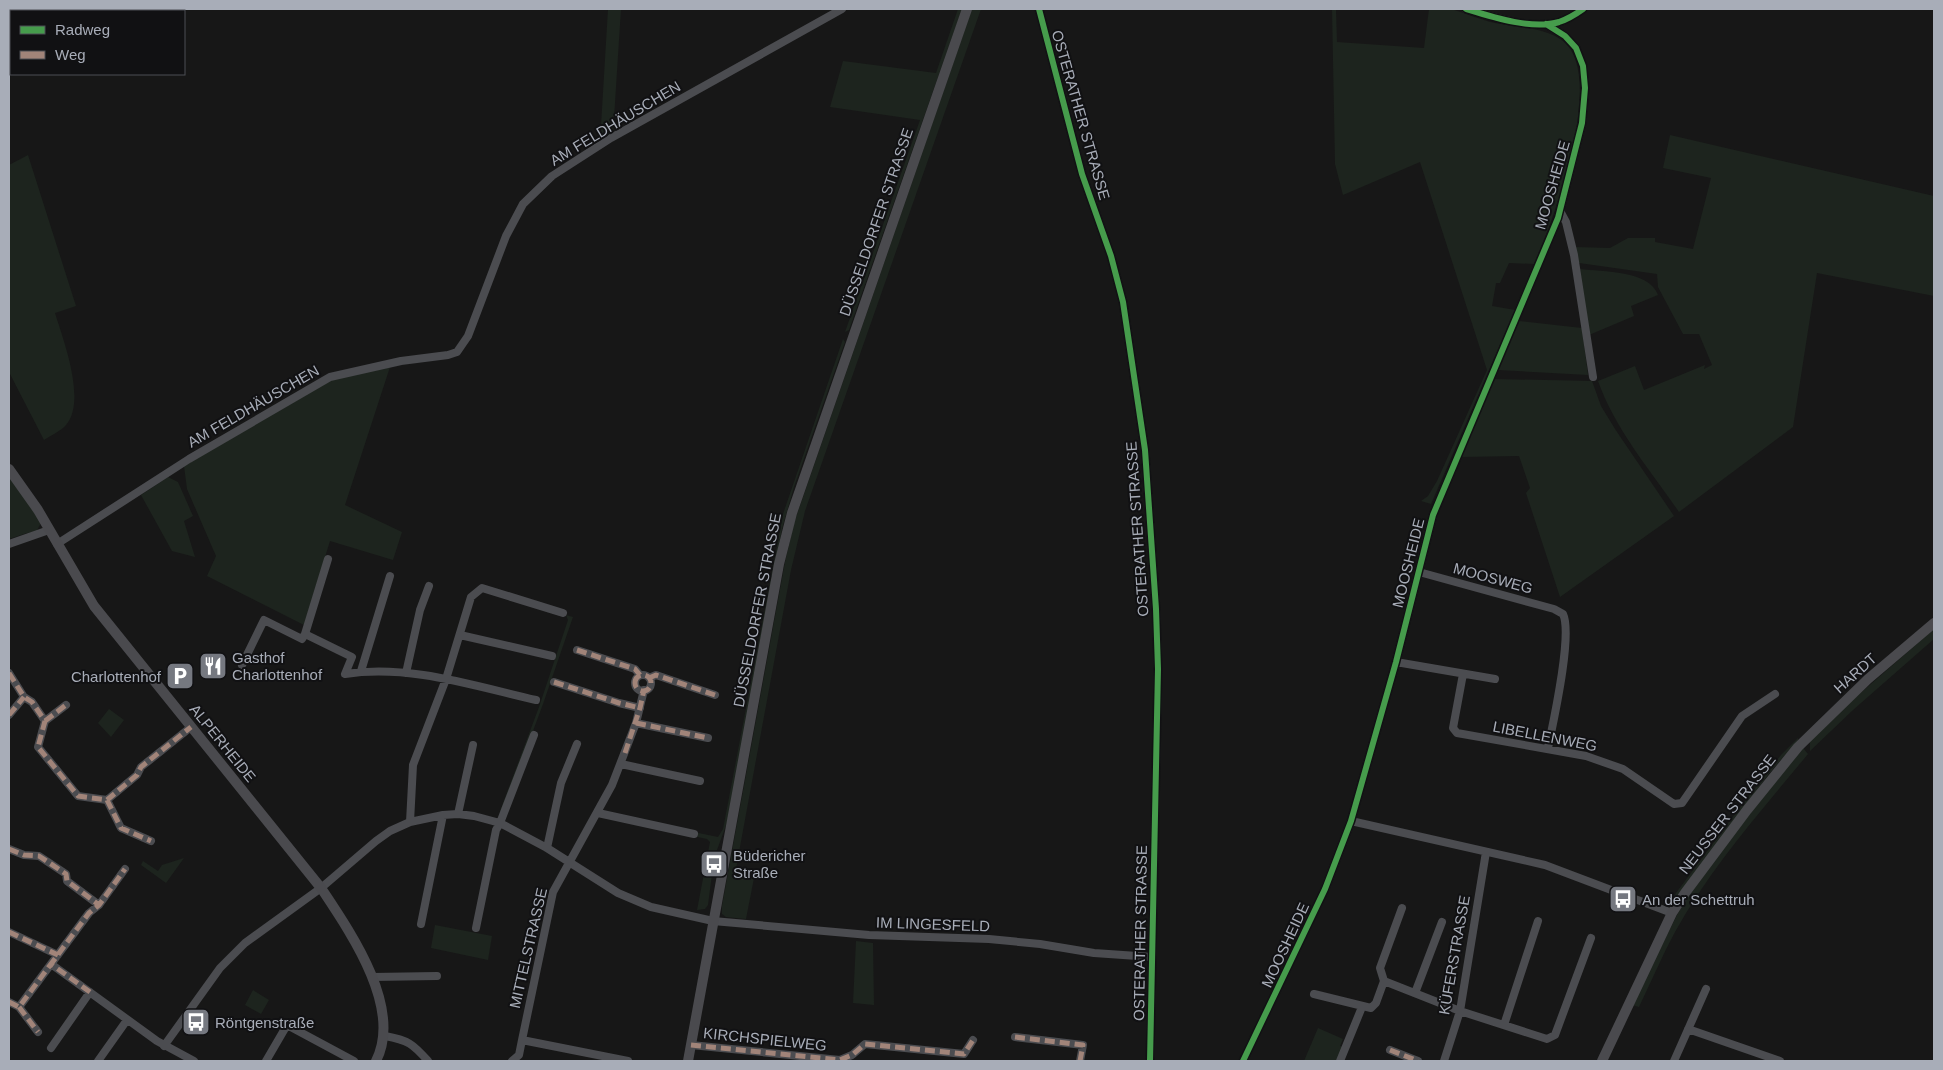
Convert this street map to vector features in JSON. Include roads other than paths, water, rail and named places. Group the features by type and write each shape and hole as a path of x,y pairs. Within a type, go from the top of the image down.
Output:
{"street":[{"name":"AM FELDHÄUSCHEN","path":"57,544 189,459 330,377 401,361 448,355 457,352 468,336 506,236 523,204 552,176 611,138 842,9"},
{"name":"DÜSSELDORFER STRASSE","path":"688,1061 780,564 792,513 967,9"},
{"name":"OSTERATHER STRASSE","path":"1040,9 1082,174 1121,290 1143,432 1156,609 1158,669 1150,1061"},
{"name":"MOOSHEIDE","path":"1466,9 1507,20 1546,24 1567,19 1583,9"},
{"name":"MOOSHEIDE","path":"1243,1061 1325,888 1351,821 1396,662 1433,515 1560,211 1582,124 1585,79 1581,59 1576,48 1565,36 1546,24"},
{"name":"MOOSHEIDE","path":"1560,211 1566,222 1574,255 1593,377"},
{"name":"ALPERHEIDE","path":"9,469 38,510 94,606 322,888 348,929 372,978 382,1004 385,1036"},
{"path":"9,544 49,530"},
{"path":"242,665 264,620 302,639 328,559"},
{"name":"MOOSWEG","path":"1419,572 1560,612 1565,620 1565,634 1560,683 1548,748"},
{"path":"361,671 390,576"},
{"path":"406,672 420,610 429,586"},
{"path":"410,822 413,765 446,679 471,597 482,588 563,612"},
{"name":"HARDT","path":"1798,747 1868,680 1934,623"},
{"path":"304,634 352,658 345,674 361,671 406,672 446,679 536,700"},
{"path":"460,635 552,656"},
{"path":"577,650 635,669 640,675 645,675 649,678 656,675 715,695"},
{"path":"1396,662 1494,679"},
{"path":"9,673 24,697 32,702 45,721"},
{"name":"LIBELLENWEG","path":"1463,674 1453,728 1457,733 1586,756 1623,768 1674,804 1682,803 1742,716 1775,694"},
{"name":"MITTELSTRASSE","path":"640,675 635,680 635,685 638,689 644,690"},
{"name":"MITTELSTRASSE","path":"512,1061 519,1056 553,892 568,861 598,813 621,764 636,723 644,690 650,685 649,678"},
{"path":"554,682 640,708"},
{"path":"9,716 24,697"},
{"path":"66,705 45,721 38,747 78,796 107,800 137,775 141,767 191,727"},
{"path":"636,723 708,738"},
{"path":"476,928 496,830 534,735"},
{"path":"458,814 473,744"},
{"path":"547,848 561,782 577,744"},
{"name":"NEUSSER STRASSE","path":"1602,1061 1672,913 1747,810 1798,747"},
{"path":"621,764 700,781"},
{"path":"107,800 121,828 151,841"},
{"path":"598,813 694,834"},
{"path":"164,1046 217,972 233,955 264,928 322,888 376,841 390,831 410,822 458,814 487,818 547,848 618,893 651,907 714,921"},
{"path":"422,924 443,815"},
{"path":"1351,821 1545,865 1672,913"},
{"path":"9,849 24,855 39,856 66,874 67,881 99,905"},
{"name":"KÜFERSTRASSE","path":"1444,1061 1460,1010 1486,852"},
{"path":"19,1006 89,913 99,905 125,869"},
{"path":"1314,994 1371,1008 1376,1002 1384,980 1380,968 1402,908"},
{"name":"IM LINGESFELD","path":"714,921 869,936 989,939 1040,944 1094,953 1152,957"},
{"path":"1504,1025 1538,921"},
{"path":"1415,993 1442,922"},
{"path":"9,932 58,955"},
{"path":"1384,980 1460,1010 1547,1039 1555,1034 1591,938"},
{"path":"51,964 164,1046 194,1061"},
{"path":"372,978 438,976"},
{"path":"1674,1061 1706,989"},
{"path":"51,1048 90,992"},
{"path":"9,1002 19,1006 38,1032"},
{"path":"1340,1061 1362,1007"},
{"path":"98,1061 127,1020"},
{"path":"266,1061 287,1025 354,1061"},
{"path":"1688,1029 1780,1061"},
{"path":"376,1061 381,1052 385,1036 404,1039 428,1061"},
{"path":"1015,1037 1083,1045 1080,1061"},
{"path":"522,1040 628,1061"},
{"name":"KIRCHSPIELWEG","path":"691,1044 840,1060 852,1055 865,1044 964,1054 973,1040"},
{"path":"1390,1050 1418,1061"}],"place":[{"name":"Gasthof Charlottenhof","path":"213,666"},
{"name":"Charlottenhof","path":"180,676"},
{"name":"Büdericher Straße","path":"714,864"},
{"name":"An der Schettruh","path":"1623,899"},
{"name":"Röntgenstraße","path":"196,1022"}]}
